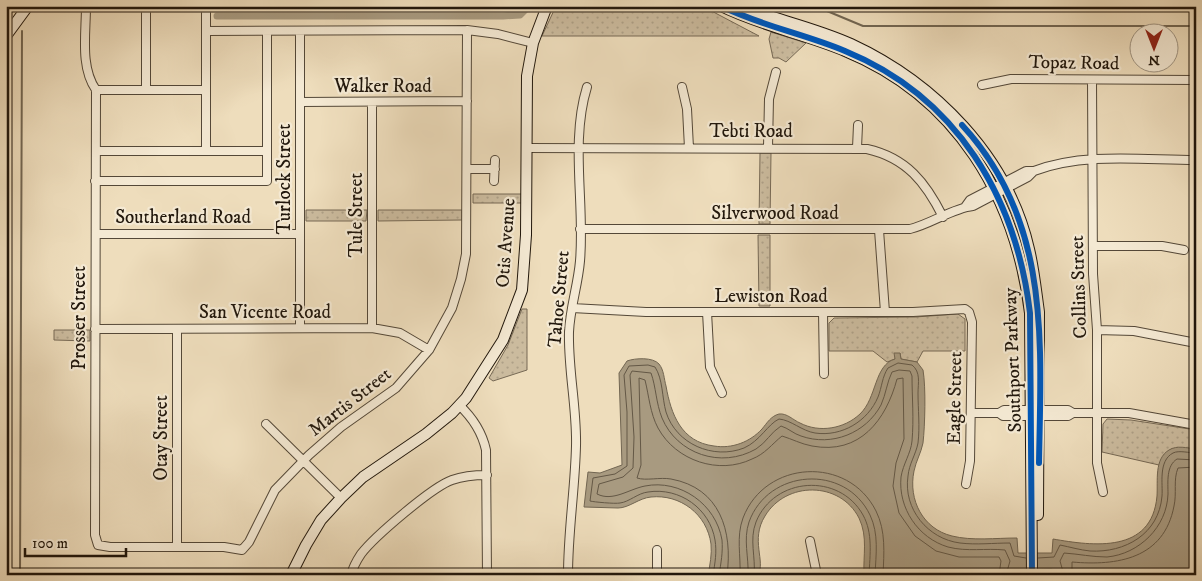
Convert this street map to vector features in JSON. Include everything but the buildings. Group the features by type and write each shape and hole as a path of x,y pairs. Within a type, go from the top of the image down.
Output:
{"street":[{"path":"6,35 28,6"},
{"path":"86,6 86,68 90,81 96,90 206,90"},
{"path":"146,6 146,90"},
{"path":"206,6 206,150"},
{"name":"Otis Avenue","path":"291,575 321,520 362,477 426,434 459,405 503,340 522,290 526,235 527,76 533,43 547,6"},
{"name":"Southport Parkway","path":"721,6 769,26 846,51 894,77 941,115 962,138 1000,188"},
{"name":"Southport Parkway","path":"740,6 849,44 899,70 947,109 986,154 1000,188 1016,243 1026,280 1030,313 1035,413 1035,545 1032,575"},
{"path":"206,31 467,30 498,34 533,43"},
{"name":"Martis Street","path":"177,546 224,547 242,550 249,542 275,490 342,427 396,388 429,350 452,308 461,280 466,254 467,30"},
{"path":"95,181 266,180 267,31"},
{"name":"Turlock Street","path":"300,31 300,328"},
{"path":"768,147 769,99 776,72"},
{"name":"Topaz Road","path":"982,85 1011,79 1196,80"},
{"name":"Collins Street","path":"1092,80 1092,246 1097,330 1096,463 1103,492"},
{"name":"Tahoe Street","path":"568,575 569,528 576,446 575,402 569,354 572,308 580,261 581,104 587,87"},
{"path":"682,87 687,109 689,148"},
{"name":"Prosser Street","path":"96,90 95,535 98,545 177,546"},
{"name":"Walker Road","path":"300,102 467,101"},
{"name":"Tule Street","path":"372,102 372,328"},
{"path":"857,148 858,125"},
{"name":"Tebti Road","path":"527,148 857,148 891,156 910,169 930,192 944,217"},
{"path":"96,151 266,151"},
{"path":"494,160 494,181"},
{"name":"Silverwood Road","path":"580,230 910,229 965,207 970,200 1000,188 1026,171 1034,171 1066,161 1196,160"},
{"path":"467,169 495,169"},
{"path":"879,230 885,312"},
{"name":"Southerland Road","path":"96,234 300,234"},
{"path":"1092,246 1162,246 1184,250"},
{"name":"Lewiston Road","path":"572,308 609,312 885,312 959,308 969,312"},
{"path":"707,312 710,367 722,393"},
{"path":"823,312 824,374"},
{"name":"Eagle Street","path":"966,484 970,461 971,413 972,322 969,312"},
{"name":"San Vicente Road","path":"95,329 372,328 400,333 429,350"},
{"name":"Otay Street","path":"177,329 177,546"},
{"path":"1097,330 1134,331 1196,342"},
{"path":"459,405 472,419 482,435 486,450 487,575"},
{"path":"971,413 999,413 1004,410 1068,416 1073,413 1129,413 1196,425"},
{"path":"266,424 341,498"},
{"path":"351,575 356,562 368,546 440,485 460,478 487,475"},
{"path":"810,541 817,575"},
{"name":"Southport Parkway","path":"1035,545 1038,575"},
{"path":"657,550 657,575"}],"shaded area":[{"path":"556,6 702,6 759,36 542,36"},
{"path":"771,32 806,43 786,62 779,58 773,58 769,39"},
{"path":"760,153 771,153 770,224 759,224"},
{"path":"473,194 522,194 522,203 473,203"},
{"path":"306,210 367,210 366,221 306,221"},
{"path":"378,210 462,210 462,220 378,221"},
{"path":"758,235 770,235 770,306 759,306"},
{"path":"522,309 527,309 527,370 493,381 489,378 508,345"},
{"path":"958,314 965,319 965,351 923,351 917,362 901,359 900,353 895,359 887,362 873,351 829,351 829,323 834,318 915,317"},
{"path":"54,330 90,330 90,341 54,340"},
{"path":"1107,419 1131,420 1196,430 1196,449 1171,449 1159,465 1102,452 1103,424"}],"water":[{"path":"894,353 900,353 901,359 917,362 923,370 925,396 924,436 914,471 913,492 920,512 933,527 960,538 1017,538 1018,553 1052,553 1053,539 1102,544 1118,542 1132,537 1144,528 1153,515 1157,496 1159,465 1164,454 1175,448 1196,449 1196,575 1053,575 1052,569 1018,570 1017,575 864,575 864,539 859,518 850,506 839,497 813,490 799,491 786,496 774,505 765,516 759,533 760,569 758,575 708,575 711,544 708,533 698,515 682,503 662,497 651,497 622,508 584,507 588,472 600,473 622,465 619,373 627,361 644,359 653,360 659,364 663,372 671,407 679,425 693,439 721,447 734,445 752,438 771,418 779,414 815,428 831,428 847,423 866,407 883,368 888,362 895,359"}],"waterway":[{"path":"217,16 503,16 520,15 529,6"},
{"path":"815,6 863,26 1196,26"},
{"path":"20,575 22,31"}],"cycle path":[{"path":"721,6 752,19 845,51 885,71 919,95 949,124 974,156 995,191 1011,230 1023,270 1030,313 1032,575"},
{"path":"962,125 991,162 1012,201 1026,242 1035,285 1039,328 1039,463"}]}
